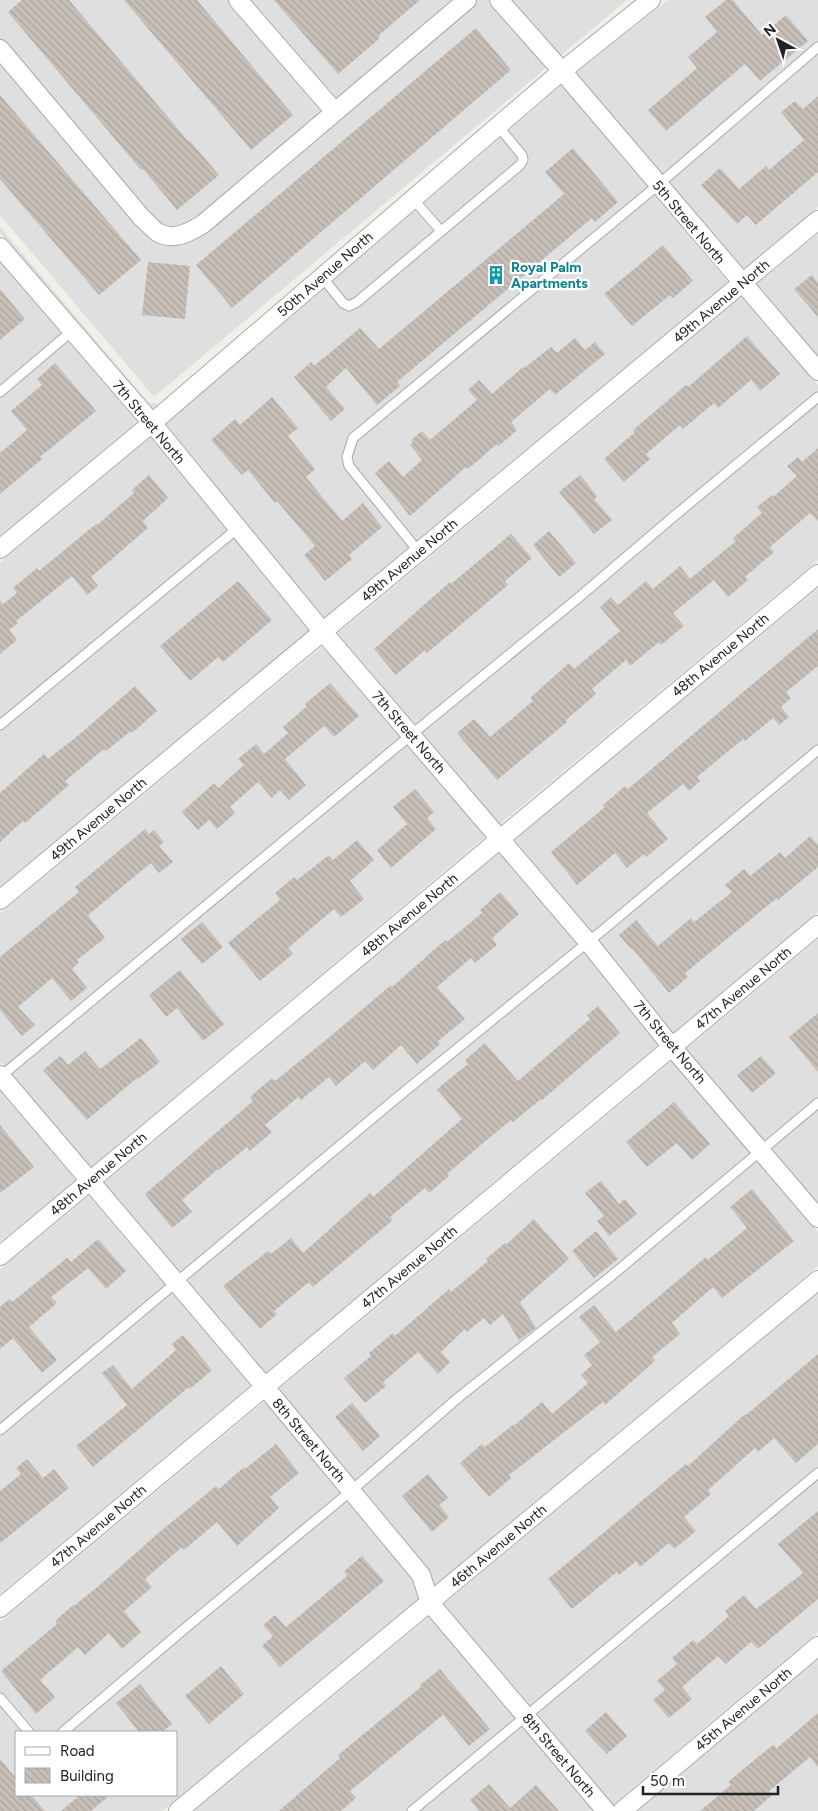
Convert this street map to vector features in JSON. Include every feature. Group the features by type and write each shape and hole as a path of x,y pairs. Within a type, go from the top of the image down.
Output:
{"street":[{"path":"238,0 335,112"},
{"path":"0,49 142,218 158,233 174,236 190,232 203,224 467,0"},
{"name":"5th Street North","path":"499,0 818,371"},
{"name":"50th Avenue North","path":"0,549 152,423 562,71 651,0"},
{"name":"49th Avenue North","path":"0,900 818,220"},
{"name":"7th Street North","path":"0,247 152,423 323,632 588,942 672,1047 818,1218"},
{"name":"48th Avenue North","path":"0,1256 818,574"},
{"name":"47th Avenue North","path":"0,1608 818,925"},
{"name":"8th Street North","path":"0,1076 265,1387 421,1575 430,1603 606,1811"},
{"name":"46th Avenue North","path":"178,1811 818,1280"},
{"name":"45th Avenue North","path":"622,1811 818,1646"}],"lane":[{"path":"419,552 349,466 346,457 353,438 658,185 818,47"},
{"path":"322,277 343,303 349,306 357,302 520,165 522,155 498,126"},
{"path":"413,199 441,231"},
{"path":"0,392 72,331"},
{"path":"0,1076 577,599 818,397"},
{"path":"0,725 238,528"},
{"path":"0,1430 399,1096 588,942 818,750"},
{"path":"64,1731 182,1630 351,1491 460,1397 610,1277 818,1103"},
{"path":"412,1811 818,1473"},
{"path":"0,1698 28,1731"}],"shaded area":[{"path":"0,0 627,0 154,397 0,215"},
{"path":"668,0 818,0 818,207 742,270 576,73"},
{"path":"562,85 728,282 323,618 165,425"},
{"path":"0,227 148,402 158,404 152,409 0,233"},
{"path":"818,234 818,357 756,285"},
{"path":"0,261 138,421 0,536"},
{"path":"742,297 818,385 818,560 500,824 337,634"},
{"path":"151,437 309,630 0,887 0,563"},
{"path":"818,588 818,912 673,1033 514,840"},
{"path":"323,646 486,836 90,1168 0,1061 0,914"},
{"path":"500,852 659,1044 266,1373 103,1184"},
{"path":"818,939 818,1203 686,1049"},
{"path":"672,1061 818,1232 818,1266 434,1586 428,1569 279,1389"},
{"path":"0,1090 76,1180 0,1242"},
{"path":"89,1196 251,1385 0,1594 0,1269"},
{"path":"818,1293 818,1632 613,1805 443,1605"},
{"path":"265,1401 413,1579 418,1599 162,1811 0,1811 0,1622"},
{"path":"429,1617 594,1811 194,1811"},
{"path":"818,1659 818,1811 638,1811"}],"building":[{"path":"22,0 69,0 219,175 177,210 8,12"},
{"path":"124,0 197,0 293,115 251,150"},
{"path":"274,0 420,0 338,74"},
{"path":"726,0 733,0 762,35 786,15 808,41 760,81 745,64 666,131 648,110 697,68 688,57 717,32 705,17"},
{"path":"476,28 511,70 232,308 196,265"},
{"path":"0,95 141,260 99,295 0,179"},
{"path":"818,96 818,172 756,225 747,215 737,224 701,185 720,168 739,189 766,166 769,170 804,140 781,112 795,101 803,109"},
{"name":"Royal Palm Apartments","path":"573,148 618,202 595,222 592,218 397,382 400,386 377,405 346,368 326,387 345,409 331,421 294,377 311,362 314,366 360,328 379,349 564,194 545,172"},
{"path":"663,245 693,281 673,298 670,295 632,326 604,294"},
{"path":"148,262 190,266 185,319 142,315"},
{"path":"812,275 818,283 818,317 794,289"},
{"path":"0,289 25,319 0,340"},
{"path":"747,336 780,374 760,391 751,380 718,408 714,403 683,429 680,425 646,454 650,459 624,482 604,459 635,432 633,430 686,385 688,387"},
{"path":"575,338 585,350 595,342 605,354 555,395 550,389 511,422 517,430 499,446 497,444 468,469 466,467 410,516 375,473 389,461 403,477 422,460 410,445 413,442 411,440 422,431 430,440 477,400 468,390 479,380 492,394 523,367 551,347 557,353"},
{"path":"55,363 96,411 40,457 42,459 0,494 0,453 27,430 11,411 42,385 37,379"},
{"path":"272,397 298,428 288,436 315,469 306,477 342,521 363,503 382,527 349,555 352,559 325,581 304,555 315,546 277,501 275,503 248,470 242,475 211,440 235,419 240,425"},
{"path":"818,448 818,521 810,513 770,547 774,552 745,577 748,580 728,597 714,580 673,613 684,626 661,645 659,642 630,666 626,660 592,689 596,694 566,720 567,722 497,780 457,733 474,719 490,737 533,701 530,698 569,663 574,669 620,631 600,607 611,597 618,605 646,581 653,589 680,566 690,579 736,541 733,538 762,513 757,507 772,495 773,497 797,476 787,466 798,457 802,462"},
{"path":"149,475 168,498 143,521 148,528 91,577 98,586 87,595 72,576 16,621 18,623 9,630 17,640 0,654 0,601 3,604 17,593 13,588 37,568 39,571 97,525 134,493 132,490"},
{"path":"580,475 597,496 594,499 612,520 594,534 559,492"},
{"path":"549,531 576,563 559,577 533,545"},
{"path":"511,534 532,558 505,581 508,585 427,653 425,650 396,675 374,649 450,582 451,584"},
{"path":"238,581 272,620 223,662 218,657 190,681 160,646"},
{"path":"818,629 818,666 786,692 791,698 781,707 789,717 779,725 773,718 745,741 743,739 697,777 700,781 689,791 683,784 647,813 668,839 646,857 644,854 627,868 615,853 577,885 551,852 605,807 603,805 625,786 628,789"},
{"path":"330,683 359,716 334,737 324,726 285,759 306,785 289,800 280,790 272,798 258,782 230,807 235,813 217,829 209,820 198,830 182,812 214,783 218,788 244,765 238,759 256,744 264,754 288,733 283,727 307,706 305,704"},
{"path":"135,686 157,711 132,733 131,731 106,751 104,749 65,781 69,785 25,823 23,821 0,842 0,793 44,754 48,759 80,734"},
{"path":"415,789 434,812 427,818 436,829 391,868 377,850 407,824 393,807"},
{"path":"145,829 149,834 154,830 164,842 159,846 173,862 159,873 151,863 88,915 105,938 77,960 79,962 72,969 87,988 71,1001 52,978 18,1007 35,1025 22,1036 0,1010 0,957 79,892 75,887"},
{"path":"810,836 818,845 818,867 685,973 688,977 669,993 619,935 636,920 658,946 691,918 694,922 732,892 725,885 744,869 750,876 780,852 785,858"},
{"path":"357,840 374,860 350,881 364,899 341,917 334,909 288,948 293,954 260,981 228,943 280,900 275,893 294,877 297,880 329,855 333,860"},
{"path":"500,892 519,914 492,938 497,945 475,963 471,958 437,987 465,1019 438,1041 440,1044 417,1064 401,1045 373,1070 365,1061 336,1086 329,1077 301,1100 298,1097 265,1125 272,1132 250,1151 247,1147 182,1200 192,1212 172,1228 145,1194 253,1101 250,1097 272,1078 275,1081 391,985 392,987 445,940 447,942 482,913 480,910"},
{"path":"202,922 223,947 202,964 181,939"},
{"path":"180,970 224,1024 203,1041 177,1008 166,1017 149,995"},
{"path":"598,1006 620,1033 542,1100 513,1122 511,1120 482,1144 447,1174 449,1176 429,1193 425,1188 390,1217 393,1220 313,1287 309,1282 274,1311 277,1314 260,1329 223,1286 268,1251 271,1254 291,1238 303,1253 370,1193 373,1197 462,1119 437,1089 468,1064 465,1060 485,1043 518,1081 590,1019 587,1015"},
{"path":"818,1013 818,1072 789,1037"},
{"path":"141,1038 160,1062 137,1078 87,1120 43,1070 60,1056 68,1065 85,1051 100,1069"},
{"path":"761,1056 776,1073 752,1093 737,1075"},
{"path":"674,1102 710,1144 692,1160 677,1143 647,1167 626,1142"},
{"path":"0,1125 34,1167 0,1193"},
{"path":"601,1181 619,1204 625,1199 637,1214 609,1236 597,1221 604,1216 585,1193"},
{"path":"752,1189 794,1241 722,1298 713,1287 672,1323 680,1334 652,1357 655,1361 605,1405 603,1402 509,1475 511,1478 489,1497 460,1463 482,1444 485,1447 515,1425 542,1402 552,1414 588,1383 581,1375 592,1365 584,1355 600,1342 579,1317 594,1305 616,1332 706,1257 708,1260 747,1228 730,1207"},
{"path":"534,1219 569,1259 520,1302 536,1328 519,1340 503,1314 490,1325 484,1318 467,1332 465,1329 441,1352 450,1362 438,1374 418,1352 383,1382 386,1386 365,1403 344,1378 371,1356 369,1353 393,1333 395,1336 449,1289 451,1292 488,1261 486,1259 505,1243 507,1244"},
{"path":"596,1231 618,1259 594,1278 572,1251"},
{"path":"98,1239 126,1271 106,1289 88,1268 51,1297 57,1303 29,1327 57,1360 42,1373 13,1338 0,1349 0,1307 9,1299 12,1302 67,1258 71,1262"},
{"path":"183,1335 212,1370 93,1467 76,1446 127,1405 102,1373 113,1365 132,1389 176,1350 172,1344"},
{"path":"818,1354 818,1444 796,1463 774,1438 758,1452 755,1448 708,1490 711,1494 684,1517 696,1531 674,1549 669,1543 640,1567 636,1561 619,1575 617,1572 572,1609 548,1579 686,1464 688,1466 745,1414"},
{"path":"352,1403 380,1436 363,1451 335,1417"},
{"path":"276,1444 299,1473 270,1497 279,1508 237,1546 217,1522 184,1550 182,1547 145,1579 152,1587 124,1611 141,1632 122,1649 109,1633 85,1655 78,1647 40,1680 55,1697 36,1714 1,1671 57,1624 55,1621 73,1605 101,1584 156,1535 216,1486 219,1489 244,1467 245,1469"},
{"path":"27,1459 43,1478 54,1469 69,1488 0,1543 0,1491 21,1474 16,1468"},
{"path":"428,1474 448,1498 439,1505 449,1517 432,1532 402,1496"},
{"path":"818,1511 818,1599 758,1649 751,1642 726,1664 718,1656 682,1687 692,1699 669,1718 653,1700 665,1690 657,1681 677,1664 672,1658 693,1640 697,1644 729,1616 725,1611 744,1595 756,1609 803,1573 778,1544"},
{"path":"362,1556 384,1581 280,1667 262,1646 273,1636 263,1625 275,1615 286,1627 347,1576 344,1571"},
{"path":"221,1666 244,1694 209,1724 185,1696"},
{"path":"440,1669 490,1729 469,1746 443,1715 350,1791 356,1798 341,1811 279,1811 340,1758 338,1755 421,1687 420,1685"},
{"path":"140,1684 172,1724 163,1731 138,1731 116,1703"},
{"path":"606,1712 627,1736 607,1754 585,1731"},
{"path":"818,1713 818,1767 810,1757 769,1791 773,1794 754,1811 700,1811 731,1785 728,1782 747,1766 773,1745 777,1748"},
{"path":"0,1759 15,1777 15,1796 32,1796 45,1811 0,1811"},
{"path":"489,1784 510,1808 536,1785 559,1811 479,1811 470,1800"},
{"path":"79,1796 109,1796 91,1811 61,1811"}],"place":[{"name":"Royal Palm Apartments","path":"496,275"}]}
